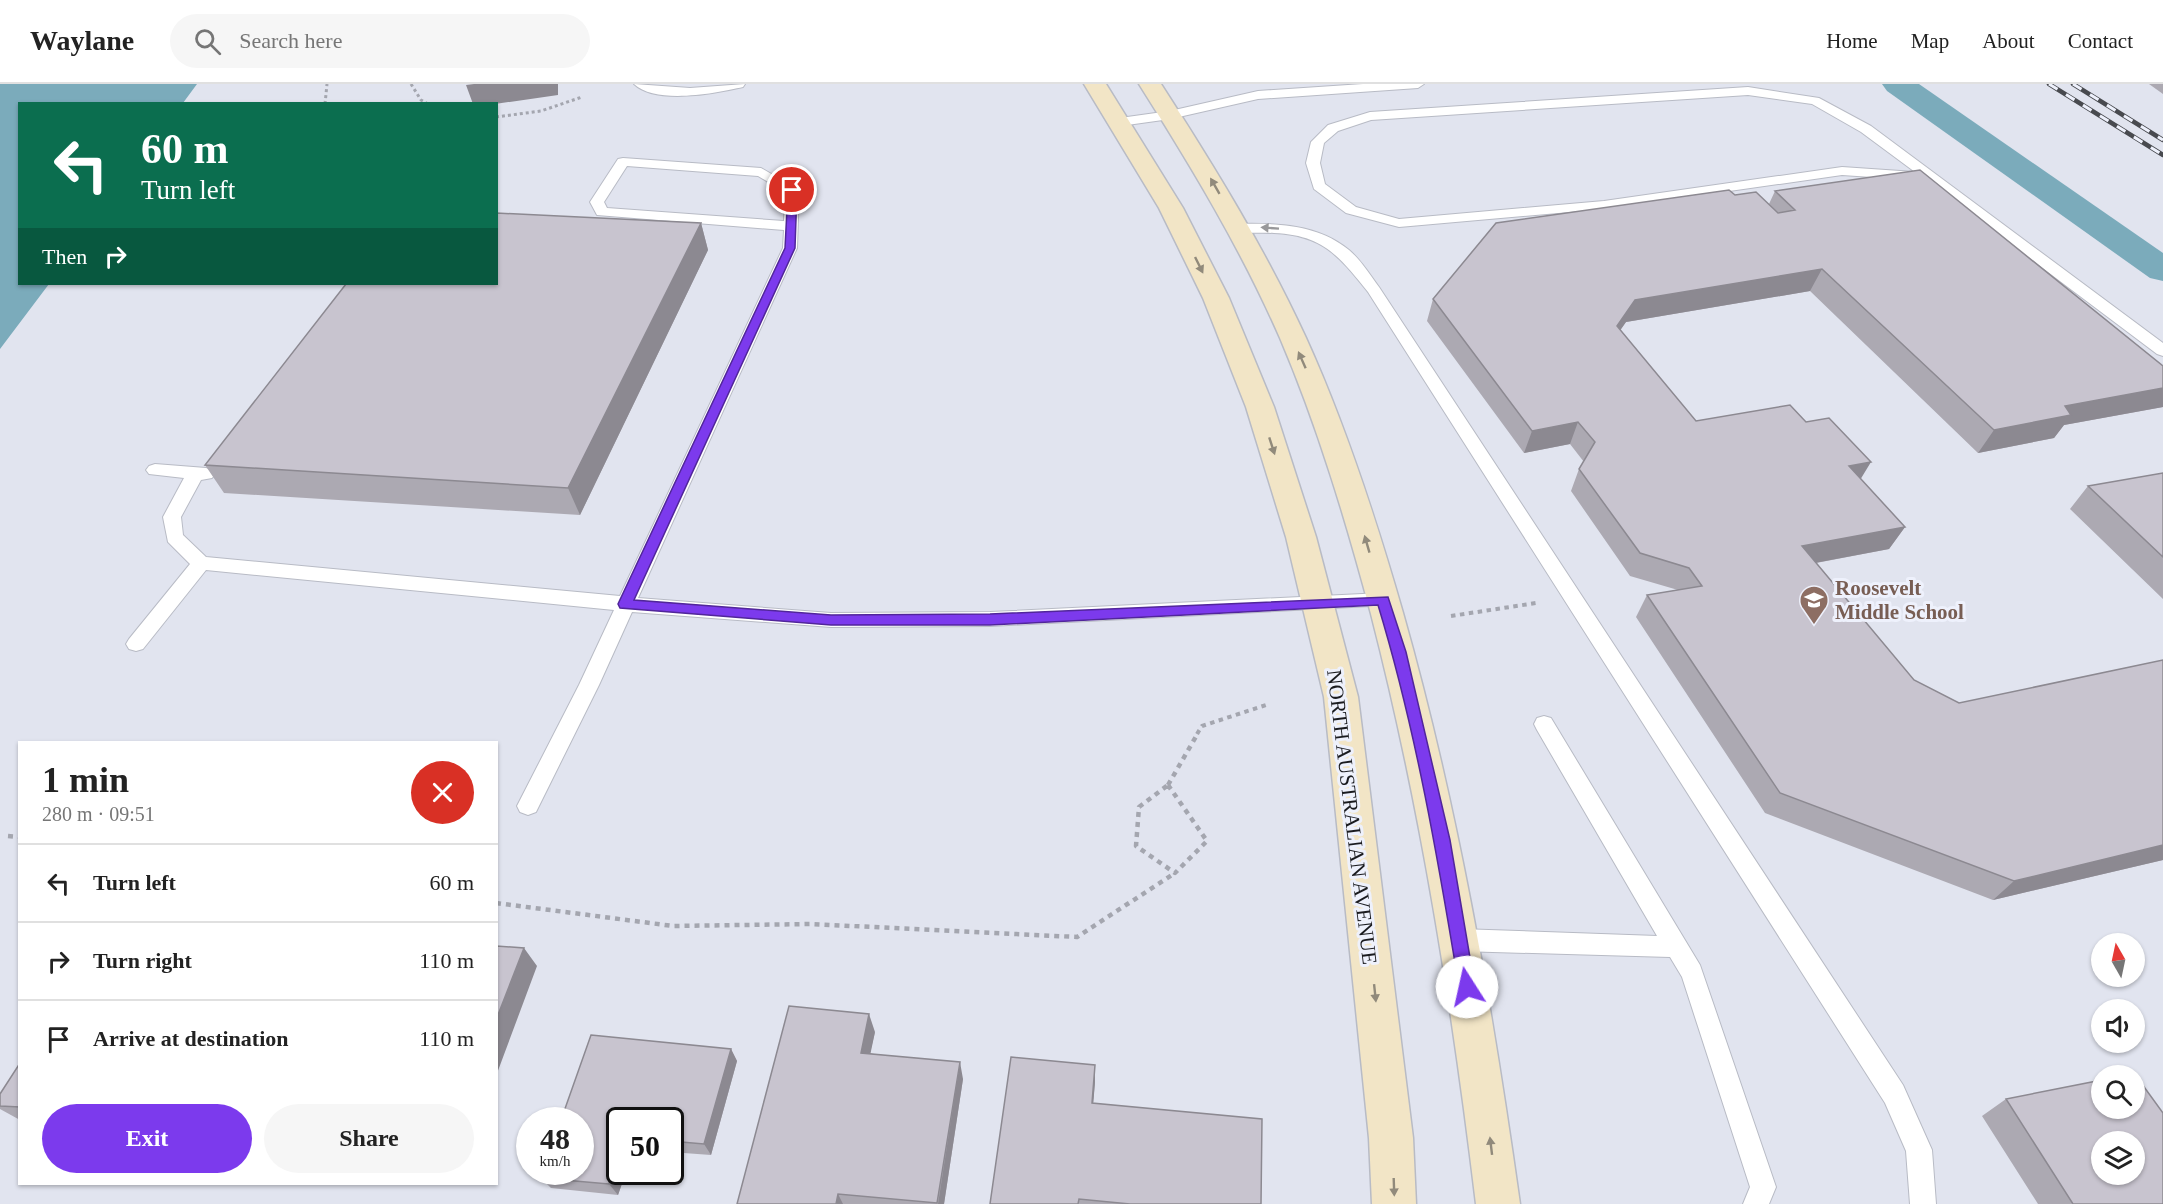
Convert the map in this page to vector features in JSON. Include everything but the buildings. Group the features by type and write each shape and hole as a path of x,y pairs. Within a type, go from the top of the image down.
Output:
{"main road":[{"name":"NORTH AUSTRALIAN AVENUE","path":"1095,84 1171,208 1216,298 1260,407 1301,537 1341,697 1391,1138 1394,1204"},
{"path":"1150,84 1215,186 1262,273 1309,376 1354,500 1399,652 1442,840 1483,1081 1498,1204"}],"lane":[{"path":"640,84 657,91 710,92 739,84"},
{"path":"1120,122 1170,115 1254,89 1418,84"},
{"path":"1927,176 1842,171 1604,205 1399,223 1352,210 1319,186 1313,163 1318,142 1333,128 1370,116 1748,91 1815,101 1862,126 2163,351"},
{"path":"528,806 589,685 790,248 791,226 792,190 761,172 622,162 597,202 602,212 791,226"},
{"path":"1237,228 1269,227 1324,238 1345,254 1374,290 1888,1084 1919,1150 1923,1204"},
{"path":"155,470 226,476"},
{"path":"196,473 172,517 174,537 201,563 625,604 831,620 990,620 1383,600"},
{"path":"135,644 201,563"},
{"path":"1544,724 1692,973 1763,1187 1756,1204"},
{"path":"1459,940 1677,947"}],"path":[{"path":"325,102 327,84"},
{"path":"411,84 424,102"},
{"path":"498,117 541,111 582,97"},
{"path":"1451,616 1538,602"},
{"path":"1175,873 1136,846 1139,807 1168,785 1202,726 1266,705"},
{"path":"498,903 673,926 811,924 1077,937 1175,873 1207,841 1168,785"},
{"path":"8,836 18,837"}],"water":[{"path":"0,84 197,84 184,102 18,102 18,285 48,285 0,349"}],"waterway":[{"path":"1898,84 2163,270"}],"railway":[{"path":"2049,84 2163,155"},
{"path":"2073,84 2163,140"}],"place":[{"name":"Roosevelt Middle School","path":"1814,626"}],"route":[{"path":"792,190 790,248 625,604 831,620 990,620 1383,600 1399,652 1442,840 1467,987"}]}
